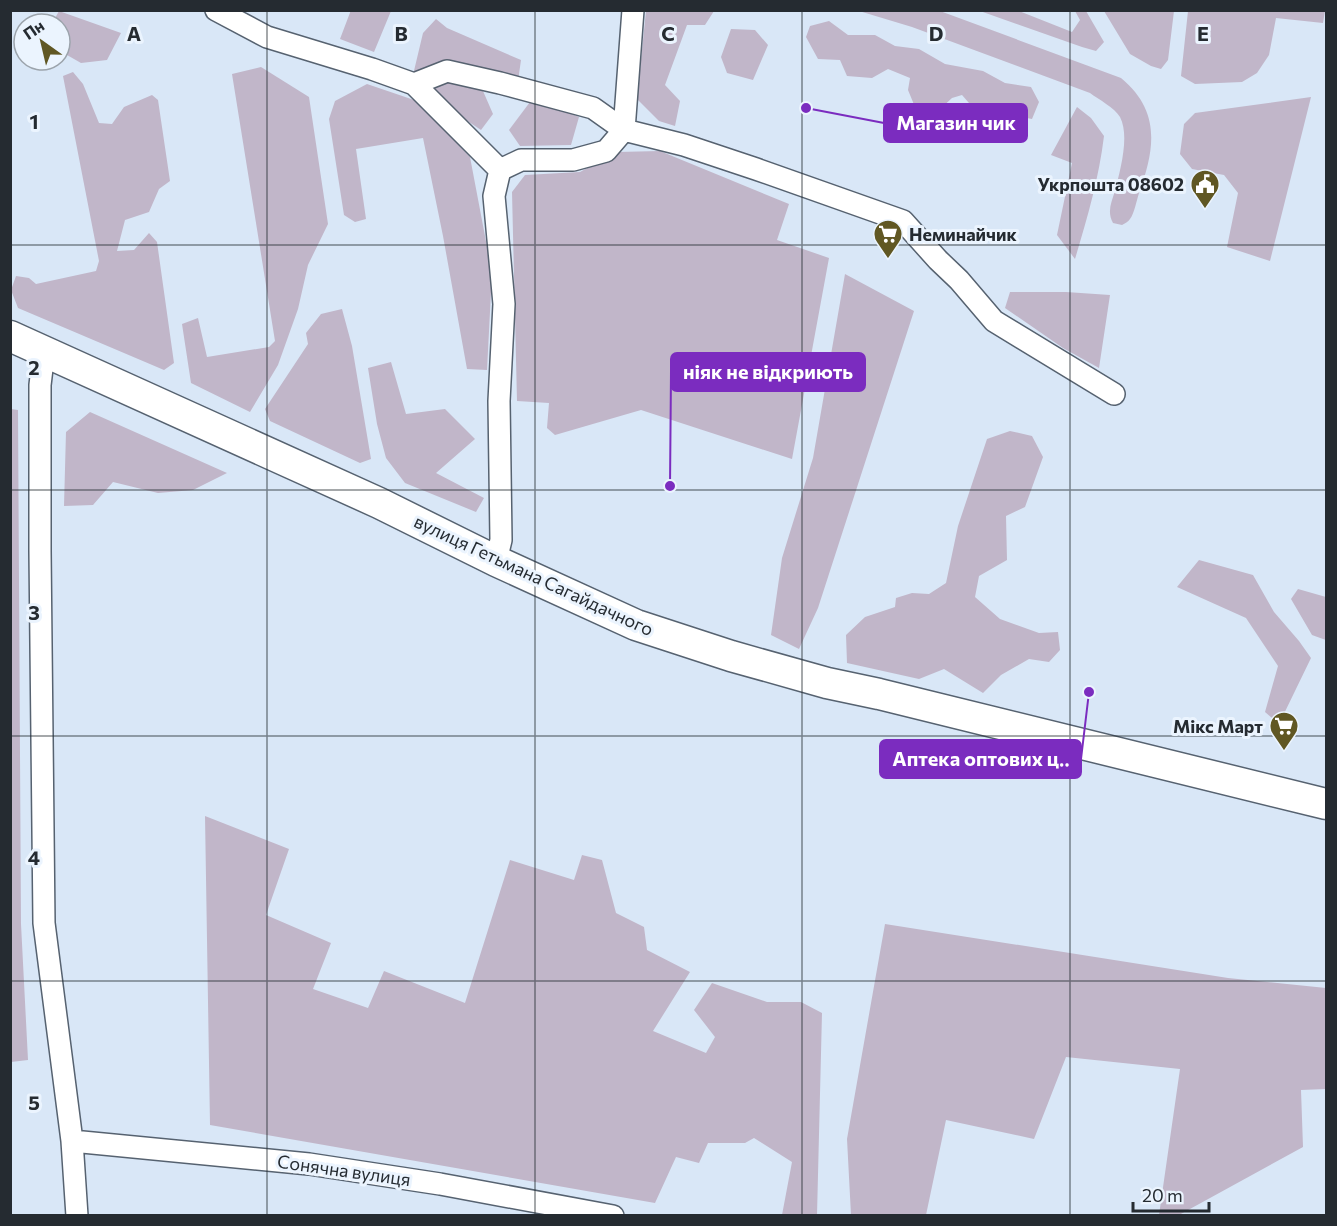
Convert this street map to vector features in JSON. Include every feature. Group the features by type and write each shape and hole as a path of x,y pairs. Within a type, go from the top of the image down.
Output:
{"main road":[{"name":"вулиця Гетьмана Сагайдачного","path":"10,336 369,498 496,561 636,625 731,656 827,683 1326,804"}],"street":[{"path":"216,10 267,37 414,84 500,170"},
{"path":"500,170 521,160 573,160 606,151 624,130 633,10"},
{"path":"414,84 447,71 593,108 624,130 684,145 903,221 994,321 1114,394"},
{"path":"496,561 501,540 499,401 504,304 494,196 500,170"},
{"path":"44,352 40,385 44,923 72,1141 77,1215"},
{"name":"Сонячна вулиця","path":"72,1141 309,1164 440,1184 613,1215"}],"shaded area":[{"path":"351,10 391,11 374,52 340,39"},
{"path":"1188,10 1325,11 1323,23 1276,18 1269,55 1257,73 1242,82 1195,84 1181,76"},
{"path":"646,11 714,11 705,25 687,25 665,85 680,101 675,126 659,121 637,99"},
{"path":"859,11 940,11 1121,78 1143,104 1151,131 1149,161 1129,220 1122,225 1113,223 1110,215 1123,154 1124,134 1120,117 1110,107 1090,93 912,27"},
{"path":"980,11 1019,11 1072,32 1080,20 1075,11 1086,11 1104,42 1096,51"},
{"path":"1104,11 1174,11 1168,60 1161,69 1130,54"},
{"path":"72,16 121,33 107,60 81,63 72,58"},
{"path":"436,19 447,28 521,60 518,81 483,91 493,114 481,130 445,106 413,75 423,33"},
{"path":"829,21 848,35 875,35 895,46 919,49 945,64 983,71 1005,83 1031,87 1039,102 1032,119 1011,115 1007,106 993,113 976,111 962,95 952,98 937,112 915,107 908,90 910,78 888,69 872,78 847,76 840,60 818,59 806,37 810,26"},
{"path":"731,29 755,30 768,45 753,80 727,73 721,57"},
{"path":"261,67 309,97 328,224 308,265 298,309 278,365 250,412 191,383 182,324 198,318 207,357 269,347 275,341 232,74"},
{"path":"73,72 83,84 99,123 112,124 124,107 152,95 158,100 170,181 159,189 149,212 125,220 117,251 134,250 149,233 157,242 174,363 164,370 18,308 11,290 16,276 29,278 36,284 96,271 99,261 63,76"},
{"path":"367,84 417,101 470,157 492,273 487,370 467,369 423,138 356,149 366,219 355,222 344,215 329,119 335,101"},
{"path":"1311,97 1270,261 1227,247 1238,193 1224,175 1192,169 1180,154 1184,124 1195,113"},
{"path":"533,98 579,117 571,145 520,146 509,130"},
{"path":"1077,107 1091,118 1104,136 1096,183 1075,259 1057,235 1072,163 1051,155"},
{"path":"660,151 789,204 777,240 829,258 792,459 641,410 555,435 547,428 549,403 517,401 512,192 525,175 580,172 617,152"},
{"path":"845,274 914,311 818,608 799,649 771,635 782,558 813,458"},
{"path":"1010,292 1110,295 1099,368 1063,348 1005,308"},
{"path":"342,309 352,346 371,459 360,463 270,421 265,409 308,344 306,333 321,314"},
{"path":"391,362 406,414 445,409 475,439 436,473 484,498 476,512 405,483 386,458 377,424 368,368"},
{"path":"11,409 18,410 21,924 28,1060 11,1062"},
{"path":"90,412 227,473 193,490 158,493 113,482 93,505 64,506 66,432"},
{"path":"1010,431 1032,436 1043,457 1025,507 1006,516 1007,560 979,576 975,597 1000,619 1039,633 1058,632 1060,650 1049,662 1029,659 1001,675 983,693 944,669 919,679 847,663 846,635 865,617 895,607 896,598 912,593 929,594 946,583 958,526 987,439"},
{"path":"1199,560 1253,575 1274,612 1311,658 1279,724 1265,712 1278,666 1246,618 1177,587"},
{"path":"1298,589 1326,597 1326,640 1312,635 1291,599"},
{"path":"205,816 289,849 266,915 331,943 313,989 368,1008 384,971 465,1003 510,860 574,880 582,855 602,860 616,913 644,927 647,950 690,972 653,1031 706,1053 715,1037 694,1010 712,983 767,1002 801,1002 822,1013 817,1215 782,1215 792,1162 754,1138 745,1143 708,1143 699,1163 676,1157 655,1203 210,1125"},
{"path":"885,924 1228,978 1326,988 1326,1089 1301,1090 1303,1147 1179,1215 1159,1215 1180,1069 1066,1057 1034,1139 946,1120 926,1215 851,1215 847,1139"}],"place":[{"name":"Магазин чик","path":"806,108"},
{"name":"Укрпошта 08602","path":"1205,210"},
{"name":"Неминайчик","path":"888,260"},
{"name":"ніяк не відкриють","path":"670,486"},
{"name":"Аптека оптових ц‥","path":"1089,692"},
{"name":"Мікс Март","path":"1284,752"}]}
